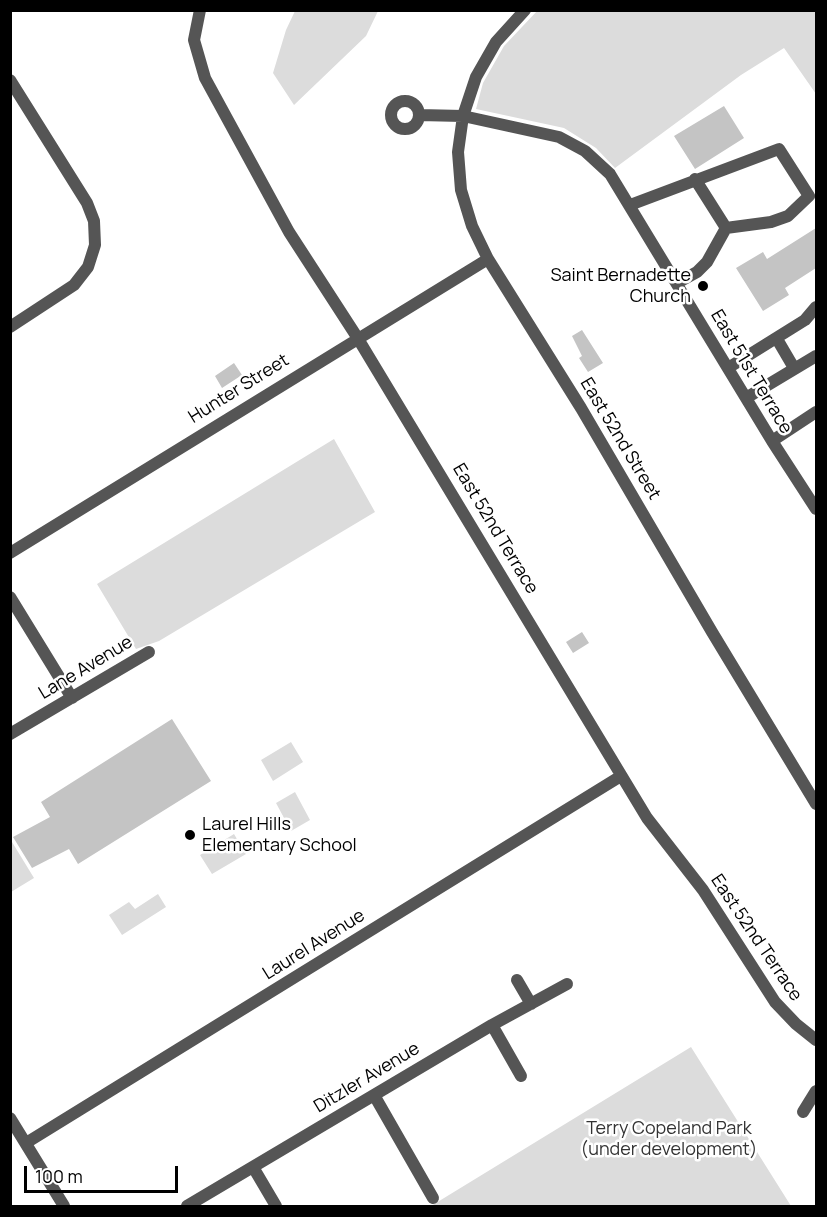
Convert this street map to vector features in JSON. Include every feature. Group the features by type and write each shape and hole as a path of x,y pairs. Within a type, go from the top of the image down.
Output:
{"street":[{"name":"East 52nd Terrace","path":"200,10 194,40 205,78 289,232 357,337 647,818 703,890 775,1002 796,1024 816,1040"},
{"name":"East 52nd Street","path":"525,10 496,42 476,77 464,117 458,152 461,190 472,226 488,259 581,408 816,804"},
{"path":"10,80 87,203 94,221 95,245 88,267 74,285 10,327"},
{"path":"419,116 464,117"},
{"name":"East 51st Terrace","path":"464,117 559,137 593,159 610,174 772,441 816,509"},
{"path":"630,204 779,149 809,196 788,216 771,222 726,228"},
{"path":"694,179 726,228"},
{"path":"677,283 697,272 707,262 726,228"},
{"name":"Hunter Street","path":"10,553 357,337 488,259"},
{"path":"728,368 805,320 816,307"},
{"path":"777,339 794,368"},
{"path":"746,398 816,356"},
{"path":"772,441 816,412"},
{"path":"10,597 72,698"},
{"name":"Lane Avenue","path":"10,734 148,652"},
{"name":"Laurel Avenue","path":"26,1143 621,776"},
{"path":"517,980 531,1004"},
{"name":"Ditzler Avenue","path":"187,1206 492,1025 567,984"},
{"path":"492,1025 521,1076"},
{"path":"803,1112 816,1091"},
{"path":"374,1095 433,1198"},
{"path":"10,1118 64,1206"},
{"path":"253,1167 276,1206"}],"green space":[{"path":"538,10 816,11 816,94 784,48 741,75 615,168 596,148 564,128 476,109 483,83 504,46"},
{"path":"295,11 378,11 366,36 294,105 273,73 286,30"},
{"path":"334,439 375,512 159,641 136,649 97,584"},
{"path":"291,742 303,762 273,781 261,760"},
{"path":"295,792 310,820 291,831 276,803"},
{"path":"234,834 246,854 212,874 200,855"},
{"path":"12,842 34,878 11,892 10,843"},
{"path":"158,894 166,907 122,935 109,915 129,902 135,909"},
{"name":"Terry Copeland Park (under development)","path":"691,1047 791,1206 431,1206"}],"building":[{"path":"724,106 744,138 695,169 674,136"},
{"path":"816,228 816,268 785,288 789,295 763,311 736,268 763,252 767,259"},
{"path":"582,330 603,363 588,372 579,358 582,356 572,336"},
{"path":"234,363 242,375 222,388 215,376"},
{"path":"582,632 589,643 573,653 566,642"},
{"path":"172,719 211,781 78,864 69,849 32,868 13,837 50,817 41,802"}],"place":[{"name":"Saint Bernadette Church","path":"703,286"},
{"name":"Laurel Hills Elementary School","path":"190,835"}]}
